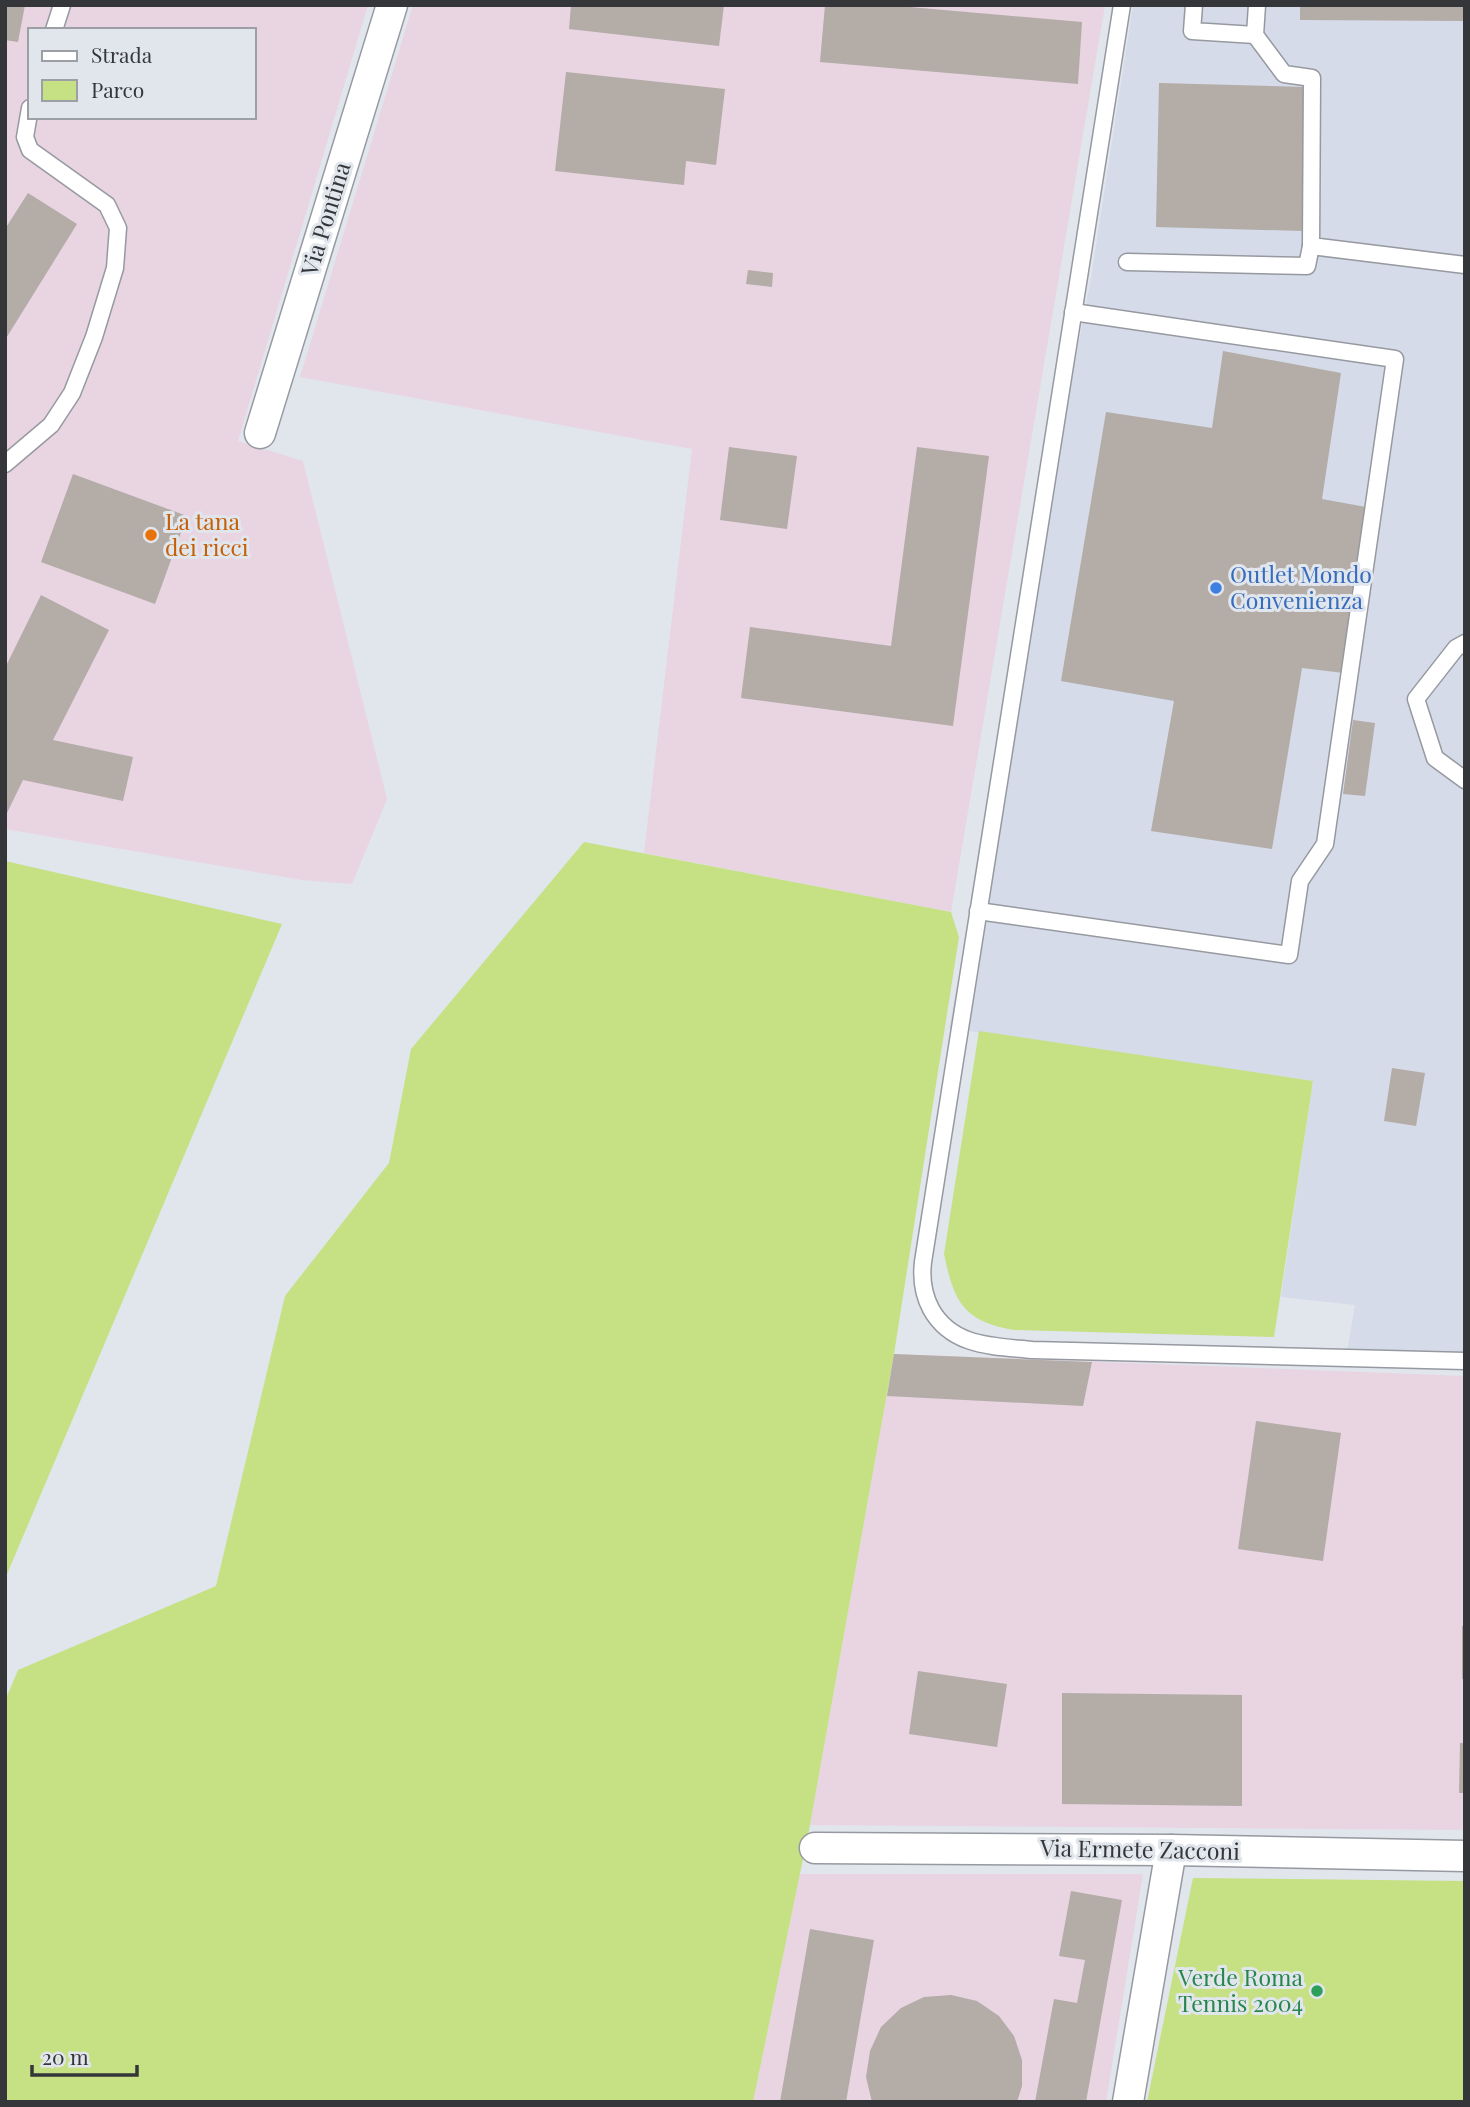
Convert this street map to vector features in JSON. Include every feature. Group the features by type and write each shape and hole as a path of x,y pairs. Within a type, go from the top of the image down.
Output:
{"street":[{"name":"Via Pontina","path":"260,433 392,5"},
{"name":"Via Ermete Zacconi","path":"814,1848 1171,1850 1465,1856"},
{"path":"1128,2102 1171,1850"}],"lane":[{"path":"55,28 62,5"},
{"path":"1122,5 922,1274 929,1304 945,1327 960,1338 979,1344 1032,1350 1465,1361"},
{"path":"1194,5 1192,31 1255,35"},
{"path":"1127,262 1307,266 1311,246 1312,78 1284,74 1255,35 1258,5"},
{"path":"5,464 51,425 72,393 94,337 115,268 118,228 107,205 30,150 24,136 28,117"},
{"path":"1311,246 1465,265"},
{"path":"978,911 1289,955 1300,881 1325,844 1395,359 1073,312"},
{"path":"1465,643 1456,648 1416,699 1435,758 1465,780"}],"shaded area":[{"path":"5,5 368,5 238,441 303,461 387,799 352,884 302,880 5,829"},
{"path":"413,5 1105,5 951,912 644,853 692,449 300,377"},
{"path":"1133,5 1465,5 1465,1354 1347,1352 1355,1305 1281,1297 1313,1081 949,1028 1091,278"},
{"path":"894,1354 1465,1376 1465,1830 810,1825"},
{"path":"800,1874 1143,1874 1106,2102 753,2102"}],"green space":[{"path":"584,842 951,912 959,937 894,1354 810,1825 753,2102 5,2102 5,1701 18,1670 216,1586 285,1296 389,1163 411,1049"},
{"path":"5,861 282,924 5,1579"},
{"path":"979,1031 1313,1081 1274,1337 1014,1330 983,1321 964,1307 952,1285 944,1254"},
{"name":"Verde Roma Tennis 2004","path":"1193,1878 1465,1881 1465,2102 1147,2102"}],"building":[{"path":"5,5 25,5 18,42 5,40"},
{"path":"571,5 724,5 719,46 569,29"},
{"path":"825,5 887,5 1082,22 1078,84 820,62"},
{"path":"1300,5 1465,5 1465,21 1300,20"},
{"path":"566,72 725,89 716,165 686,161 684,185 555,171"},
{"path":"1159,83 1306,87 1302,231 1156,227"},
{"path":"28,193 77,224 5,340 5,229"},
{"path":"748,270 773,273 772,287 746,284"},
{"name":"Outlet Mondo Convenienza","path":"1223,351 1341,373 1322,499 1366,507 1344,673 1302,668 1272,849 1151,831 1174,701 1061,681 1106,412 1212,428"},
{"path":"729,447 797,456 787,529 720,520"},
{"path":"917,447 989,456 953,726 741,698 750,627 891,646"},
{"path":"73,474 187,516 155,604 41,562"},
{"path":"41,595 109,630 53,740 133,757 123,801 23,780 5,817 5,668"},
{"path":"1353,720 1375,723 1365,796 1343,794"},
{"path":"1392,1068 1425,1073 1416,1126 1384,1121"},
{"path":"894,1354 1092,1362 1083,1406 887,1396"},
{"path":"1256,1421 1341,1433 1323,1561 1238,1549"},
{"path":"1462,1626 1465,1626 1465,1679 1462,1679"},
{"path":"918,1671 1007,1684 997,1747 909,1734"},
{"path":"1062,1693 1242,1695 1242,1806 1062,1804"},
{"path":"1460,1743 1465,1743 1465,1793 1459,1793"},
{"path":"1071,1891 1122,1900 1086,2102 1035,2102 1054,1999 1077,2003 1085,1960 1059,1956"},
{"path":"810,1929 874,1940 846,2102 780,2102"},
{"path":"951,1995 977,2001 999,2016 1014,2036 1022,2060 1022,2086 1017,2102 872,2102 866,2077 870,2051 881,2027 901,2008 924,1997"}],"place":[{"name":"La tana dei ricci","path":"151,535"},
{"name":"Outlet Mondo Convenienza","path":"1216,588"},
{"name":"Verde Roma Tennis 2004","path":"1317,1991"}]}
